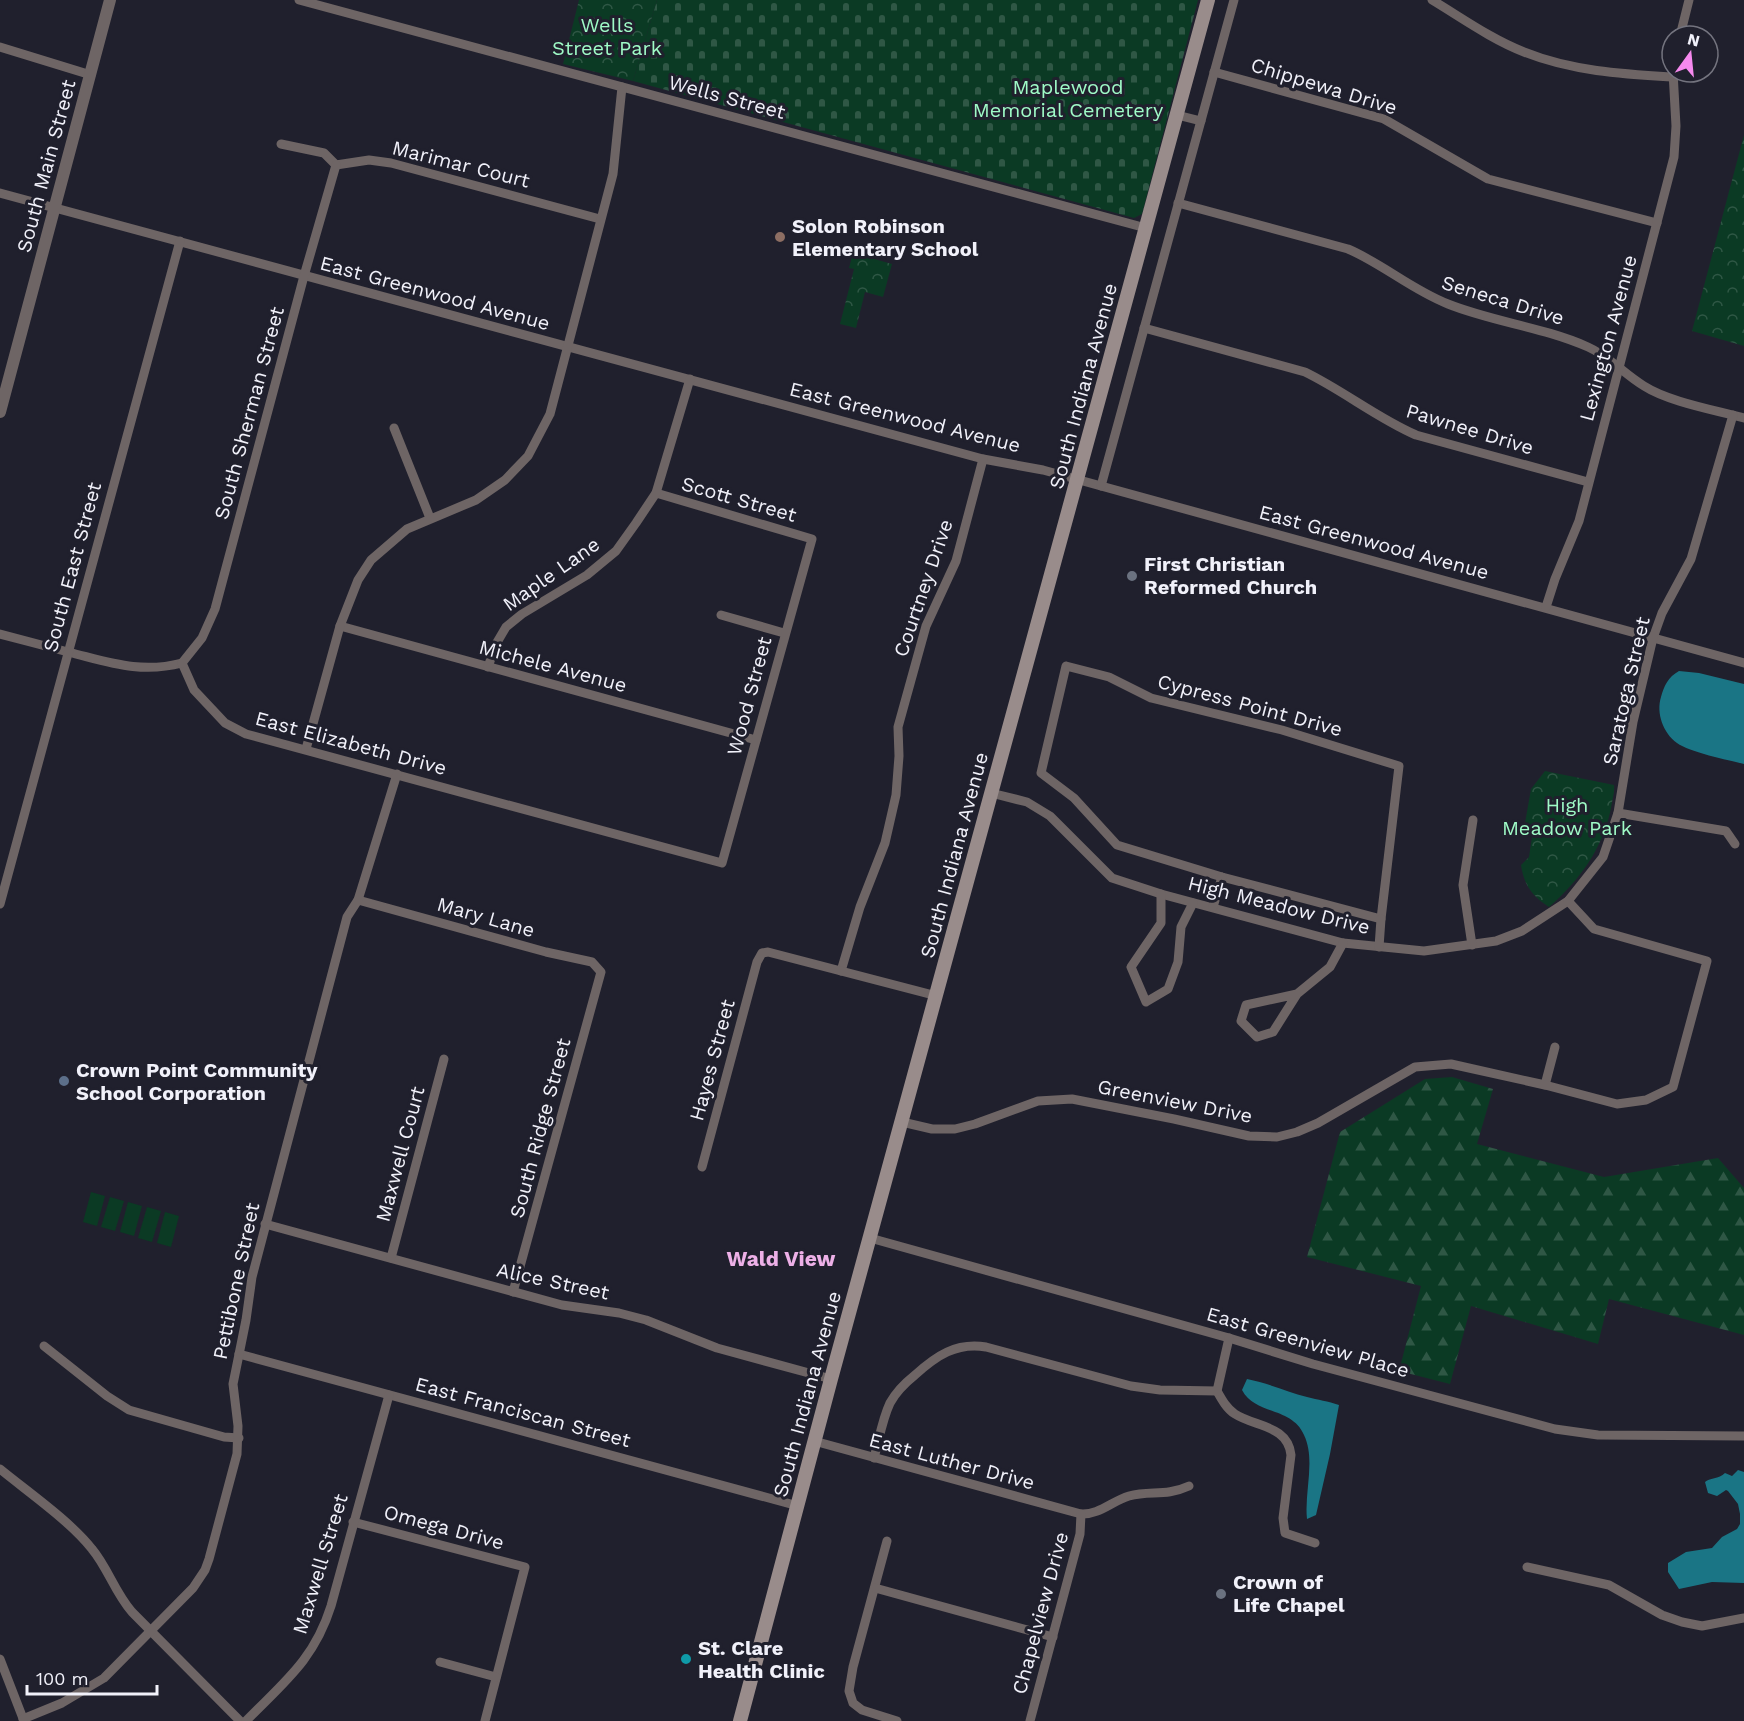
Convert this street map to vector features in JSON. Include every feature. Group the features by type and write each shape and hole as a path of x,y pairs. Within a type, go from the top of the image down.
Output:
{"main road":[{"name":"South Indiana Avenue","path":"740,1721 814,1441 1208,0"}],"street":[{"name":"South Main Street","path":"0,412 110,0"},
{"name":"Wells Street","path":"299,0 1146,228"},
{"path":"1101,486 1234,0"},
{"path":"1432,0 1497,39 1524,52 1566,65 1614,74 1660,75"},
{"path":"1683,24 1689,0"},
{"path":"0,47 91,75"},
{"name":"Chippewa Drive","path":"1214,72 1384,119 1488,179 1657,223"},
{"name":"Lexington Avenue","path":"1546,607 1579,521 1674,157 1676,126 1674,84"},
{"path":"306,749 340,626 358,580 371,560 407,529 476,500 506,480 528,456 550,414 613,174 622,87"},
{"path":"1177,115 1201,121"},
{"path":"281,144 324,153 336,165"},
{"name":"Marimar Court","path":"336,165 369,160 391,163 600,219"},
{"name":"South Sherman Street","path":"182,663 202,638 214,609 336,165"},
{"name":"East Greenwood Avenue","path":"0,193 983,459 1043,470 1744,663"},
{"name":"Seneca Drive","path":"1178,203 1348,249 1368,257 1428,296 1456,307 1551,332 1592,348 1644,387 1684,402 1744,418"},
{"name":"South East Street","path":"0,903 180,241"},
{"name":"Pawnee Drive","path":"1144,328 1305,372 1329,384 1398,427 1416,435 1588,482"},
{"name":"Maple Lane","path":"488,667 496,644 506,627 522,614 587,575 616,551 656,493 690,379"},
{"name":"Saratoga Street","path":"1568,901 1603,857 1618,813 1632,722 1653,638 1662,613 1691,559 1733,415"},
{"path":"394,428 430,518"},
{"name":"Courtney Drive","path":"841,971 860,906 885,843 896,795 899,756 898,728 926,626 956,561 983,459"},
{"name":"Scott Street","path":"656,493 812,538"},
{"name":"Wood Street","path":"722,863 812,538"},
{"path":"721,615 784,633"},
{"name":"Michele Avenue","path":"340,626 756,740"},
{"path":"0,634 138,668 162,668 182,663"},
{"name":"East Elizabeth Drive","path":"182,663 194,690 225,723 246,734 722,863"},
{"name":"Cypress Point Drive","path":"1066,666 1109,677 1151,698 1282,730 1399,766 1381,919 1222,877 1118,845 1074,798 1041,773 1066,666"},
{"name":"Pettibone Street","path":"23,1720 62,1703 104,1678 193,1588 205,1570 236,1462 238,1438 233,1384 252,1277 347,917 358,900 397,774"},
{"name":"High Meadow Drive","path":"991,793 1027,802 1050,816 1112,878 1161,894 1343,943 1424,951 1496,941 1522,932 1568,901"},
{"path":"1618,813 1726,831 1735,844"},
{"path":"1472,945 1463,885 1473,820"},
{"path":"1213,907 1222,877"},
{"path":"1161,894 1161,923 1131,967 1146,1002 1168,989 1178,962 1181,927 1193,903"},
{"name":"Mary Lane","path":"358,900 546,952 592,962 601,972"},
{"name":"Greenview Drive","path":"902,1122 932,1129 955,1129 1038,1101 1072,1099 1249,1136 1278,1137 1318,1123 1415,1067 1450,1064 1617,1104 1646,1100 1673,1087 1707,961 1594,928 1568,901"},
{"path":"1379,947 1381,919"},
{"path":"1297,994 1246,1005 1241,1021 1257,1037 1273,1032 1297,994 1330,967 1343,943"},
{"name":"Hayes Street","path":"702,1167 757,962 762,953 768,952 841,971"},
{"path":"841,971 937,996"},
{"name":"South Ridge Street","path":"513,1292 601,972"},
{"path":"1545,1085 1555,1047"},
{"name":"Maxwell Court","path":"391,1258 444,1059"},
{"name":"Alice Street","path":"265,1224 573,1308 646,1320 710,1346 831,1379"},
{"name":"East Greenview Place","path":"870,1238 1229,1338 1313,1364 1555,1429 1598,1435 1744,1436"},
{"path":"1217,1391 1229,1338"},
{"path":"44,1346 107,1396 129,1410 224,1437 238,1438"},
{"path":"874,1458 887,1412 900,1388 937,1357 963,1346 986,1347 1131,1386 1160,1390 1217,1391"},
{"name":"East Franciscan Street","path":"239,1354 798,1506"},
{"path":"1217,1391 1234,1413 1277,1431 1287,1442 1291,1455 1283,1518 1285,1533 1315,1543"},
{"name":"Maxwell Street","path":"246,1721 294,1672 320,1635 331,1606 389,1395"},
{"name":"East Luther Drive","path":"814,1441 1081,1514"},
{"path":"0,1469 87,1542 124,1603 240,1721"},
{"path":"1081,1514 1093,1513 1133,1495 1165,1494 1189,1486"},
{"name":"Chapelview Drive","path":"1030,1721 1080,1534 1081,1514"},
{"name":"Omega Drive","path":"353,1522 525,1567 496,1677"},
{"path":"887,1541 849,1691 852,1703 867,1712 897,1721"},
{"path":"1527,1567 1609,1585 1662,1615 1682,1622 1702,1626 1744,1618"},
{"path":"875,1588 1053,1637"},
{"path":"0,1659 23,1720"},
{"path":"440,1662 496,1677 485,1721"}],"green space":[{"name":"Wells Street Park","path":"579,0 657,0 633,81 563,64"},
{"name":"Maplewood Memorial Cemetery","path":"657,0 1198,0 1142,214 1134,218 633,81"},
{"path":"1744,135 1744,346 1692,331"},
{"path":"853,253 892,264 883,297 865,292 856,328 840,324 854,269 849,268"},
{"name":"High Meadow Park","path":"1545,771 1614,785 1607,823 1596,850 1571,886 1549,907 1530,889 1521,865 1529,857 1532,837 1525,823 1531,789"},
{"path":"1452,1077 1493,1089 1477,1144 1604,1177 1718,1158 1744,1188 1744,1335 1609,1299 1598,1344 1471,1306 1450,1384 1399,1371 1421,1286 1307,1257 1340,1132 1425,1079"},
{"path":"91,1192 105,1196 97,1226 83,1222"},
{"path":"110,1197 124,1201 115,1231 101,1227"},
{"path":"128,1202 142,1206 134,1236 120,1232"},
{"path":"147,1207 161,1211 152,1242 138,1238"},
{"path":"165,1212 179,1216 171,1247 157,1243"}],"water":[{"path":"1679,671 1699,673 1744,684 1744,764 1690,750 1677,743 1668,734 1660,716 1660,703 1667,682"},
{"path":"1247,1379 1339,1405 1316,1515 1307,1519 1309,1455 1304,1435 1291,1420 1255,1404 1248,1398 1242,1390"},
{"path":"1738,1470 1744,1472 1744,1583 1712,1582 1679,1589 1668,1572 1668,1563 1686,1552 1712,1548 1722,1537 1737,1529 1740,1524 1738,1504 1728,1491 1717,1496 1708,1493 1705,1482 1725,1473 1732,1476"}],"place":[{"name":"Solon Robinson Elementary School","path":"780,237"},
{"name":"First Christian Reformed Church","path":"1132,576"},
{"name":"Crown Point Community School Corporation","path":"64,1081"},
{"name":"Crown of Life Chapel","path":"1221,1594"},
{"name":"St. Clare Health Clinic","path":"686,1659"}],"district":[{"name":"Wald View","path":"781,1258"}]}
